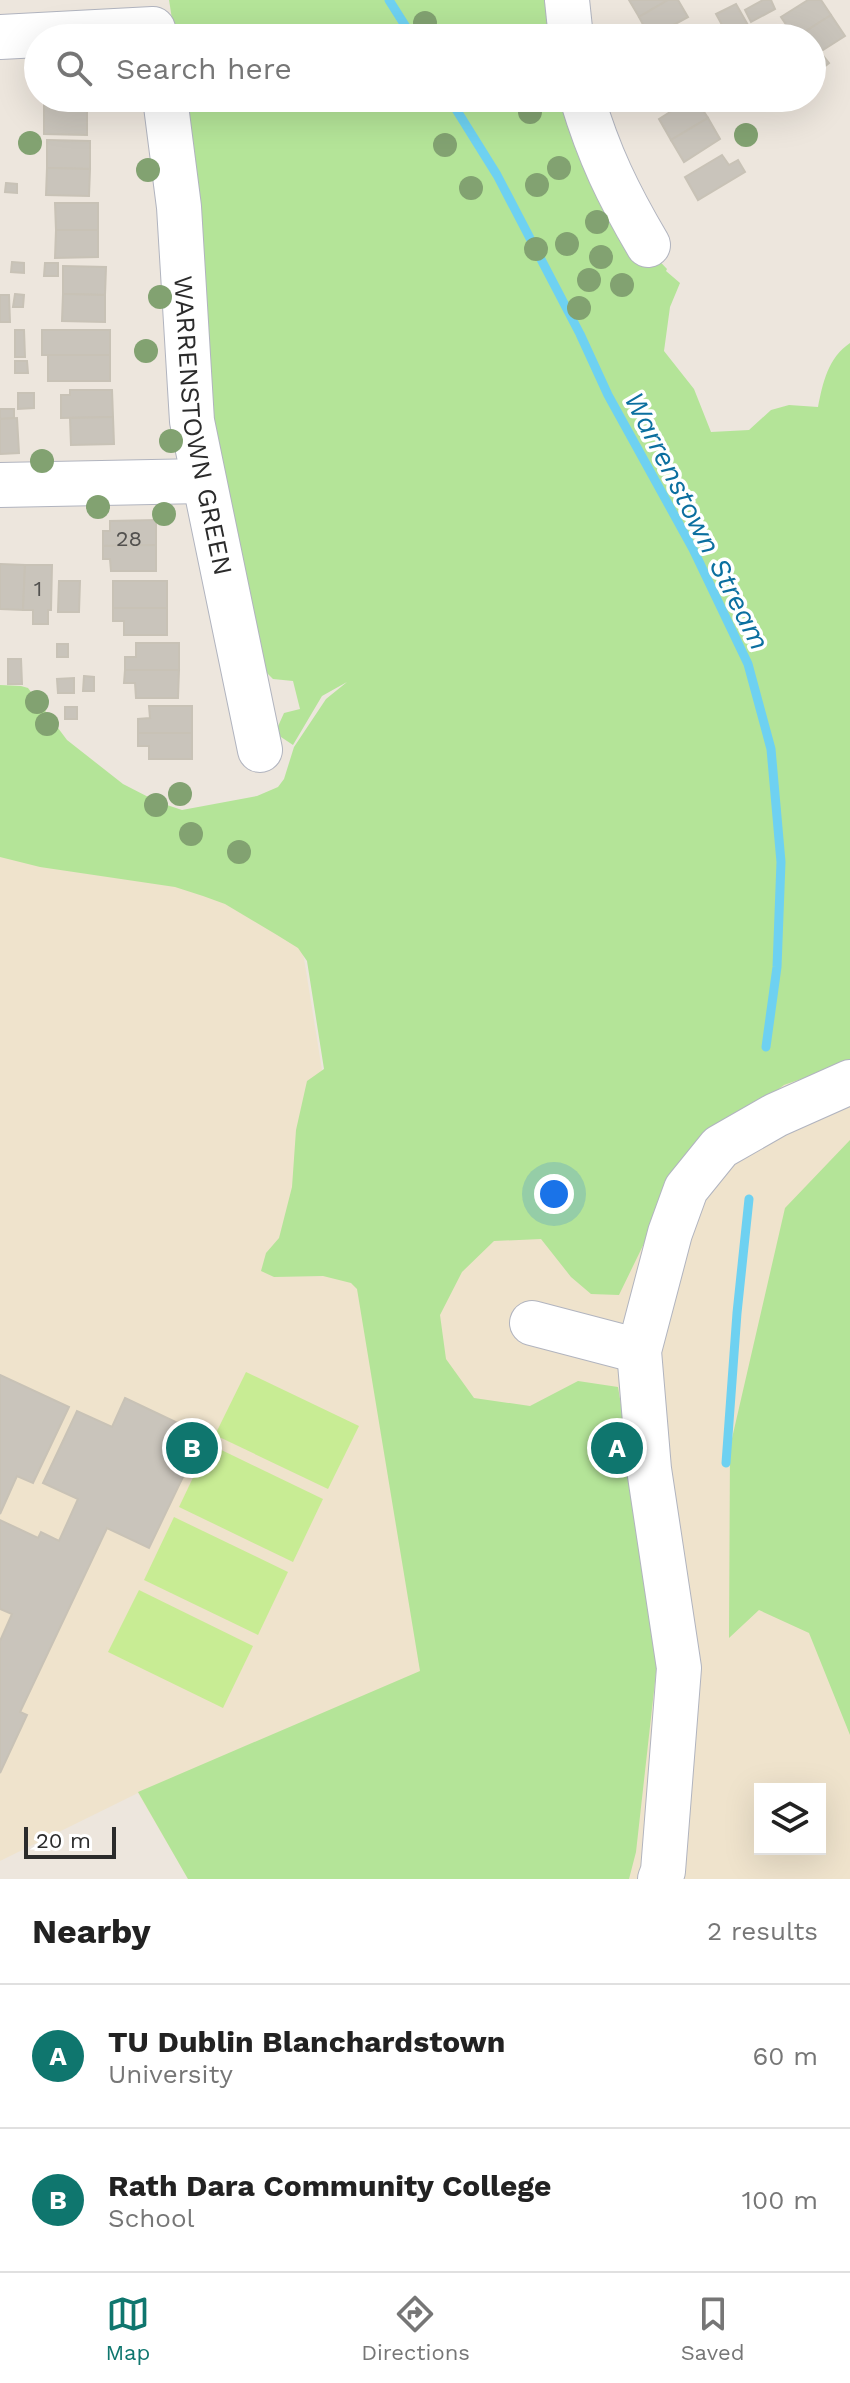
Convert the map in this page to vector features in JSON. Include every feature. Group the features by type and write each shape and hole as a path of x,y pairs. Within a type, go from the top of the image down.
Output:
{"street":[{"path":"567,0 570,24"},
{"path":"132,24 152,22"},
{"path":"0,37 24,35"},
{"name":"WARRENSTOWN GREEN","path":"167,112 179,204 192,421 203,481 264,694 260,750"},
{"path":"586,112 608,200 648,245"},
{"path":"0,485 203,481"},
{"path":"660,1879 679,1668 649,1469 639,1351 670,1233 686,1189 711,1157 720,1147 776,1115 850,1082"},
{"path":"532,1323 639,1351"}],"shaded area":[{"path":"0,710 301,940 347,1225 850,968 850,1879 188,1879 138,1793 0,1861"}],"green space":[{"path":"169,0 553,0 557,24 173,24"},
{"path":"185,112 564,112 616,215 680,283 670,307 664,351 694,389 711,432 749,430 771,410 789,405 818,407 832,363 850,343 850,1062 784,1085 685,1159 619,1295 591,1294 571,1277 541,1239 494,1241 462,1272 440,1315 446,1359 474,1398 530,1406 578,1381 618,1387 660,1637 636,1852 629,1879 188,1879 138,1792 420,1671 357,1289 351,1283 323,1276 274,1277 261,1271 266,1253 279,1238 292,1187 296,1130 307,1081 324,1069 307,961 298,948 225,904 203,896 175,887 40,867 0,857 0,685 28,688 67,740 123,784 182,810 257,796 278,787 284,779 294,747 326,699 347,682 322,696 293,745 275,733 284,713 300,709 293,681 273,679 258,664 239,576 207,380"},
{"path":"850,1140 850,1735 809,1633 759,1610 729,1638 730,1447 785,1208"},
{"path":"246,1372 359,1426 328,1489 215,1435"},
{"path":"209,1444 323,1499 293,1562 179,1507"},
{"path":"174,1517 288,1572 258,1635 144,1580"},
{"path":"139,1590 253,1646 223,1708 108,1652"}],"building":[{"path":"629,0 668,0 639,17"},
{"path":"668,0 678,0 688,17 675,24 643,24 639,17"},
{"path":"763,0 771,0 775,9 751,22 745,10"},
{"path":"808,0 821,0 831,15 817,24 786,24 781,17"},
{"path":"736,4 747,24 721,24 716,14"},
{"path":"831,15 845,36 826,48 826,24 817,24"},
{"path":"44,112 87,112 87,135 44,134"},
{"path":"670,112 704,112 708,118 671,140 659,119"},
{"path":"708,118 720,139 684,162 671,140"},
{"path":"47,140 90,141 90,169 47,168"},
{"path":"722,155 729,165 738,160 745,172 698,200 685,177"},
{"path":"47,168 90,169 89,196 46,195"},
{"path":"6,183 17,184 17,193 5,192"},
{"path":"55,203 98,203 98,230 56,230"},
{"path":"56,230 98,230 98,257 55,258"},
{"path":"12,262 24,263 24,273 11,272"},
{"path":"45,263 58,263 58,276 44,276"},
{"path":"63,266 106,267 105,295 63,294"},
{"path":"15,294 24,295 23,307 13,307"},
{"path":"63,294 105,295 105,322 62,321"},
{"path":"0,295 9,295 10,322 0,322"},
{"path":"15,330 24,330 25,357 15,357"},
{"path":"42,330 110,330 110,355 42,355"},
{"path":"48,355 110,355 110,381 48,381"},
{"path":"15,361 27,361 28,373 15,373"},
{"path":"70,390 112,390 113,417 61,418 61,395 70,395"},
{"path":"18,393 34,393 34,408 18,409"},
{"path":"0,409 14,409 14,418 0,419"},
{"path":"113,417 114,444 71,445 70,418"},
{"path":"17,418 19,453 0,454 0,419"},
{"path":"156,520 156,545 103,546 103,531 110,531 110,521"},
{"path":"156,545 156,571 111,571 110,559 103,559 103,546"},
{"path":"0,564 25,565 23,610 0,609"},
{"path":"25,565 52,565 48,624 33,624 33,610 23,610"},
{"path":"59,581 80,581 79,612 58,612"},
{"path":"113,581 167,581 167,608 113,608"},
{"path":"113,608 167,608 167,635 124,635 124,621 113,621"},
{"path":"136,643 179,643 179,670 125,670 125,657 136,657"},
{"path":"57,644 68,644 68,657 57,657"},
{"path":"8,659 21,659 22,684 8,684"},
{"path":"125,670 179,670 178,698 136,698 135,683 124,683"},
{"path":"84,676 94,677 94,691 83,691"},
{"path":"74,678 74,693 58,693 57,679"},
{"path":"149,706 192,706 192,733 138,733 138,719 150,718"},
{"path":"65,707 77,707 77,719 65,719"},
{"path":"138,733 192,733 192,759 149,759 149,746 138,746"},
{"path":"0,1375 69,1407 33,1483 17,1476 0,1514"},
{"path":"125,1398 203,1435 149,1548 107,1528 20,1712 27,1715 0,1773 0,1641 12,1614 0,1609 0,1520 38,1538 41,1532 59,1541 78,1499 43,1483 77,1411 112,1427"}],"waterway":[{"name":"Warrenstown Stream","path":"389,0 404,24"},
{"name":"Warrenstown Stream","path":"458,112 497,175 580,334 608,395 693,549 748,664 771,749 781,862 777,967 766,1047"},
{"name":"Warrenstown Stream","path":"726,1463 749,1199"}],"place":[{"name":"Rath Dara Community College","path":"192,1448"},
{"name":"TU Dublin Blanchardstown","path":"617,1448"}]}
